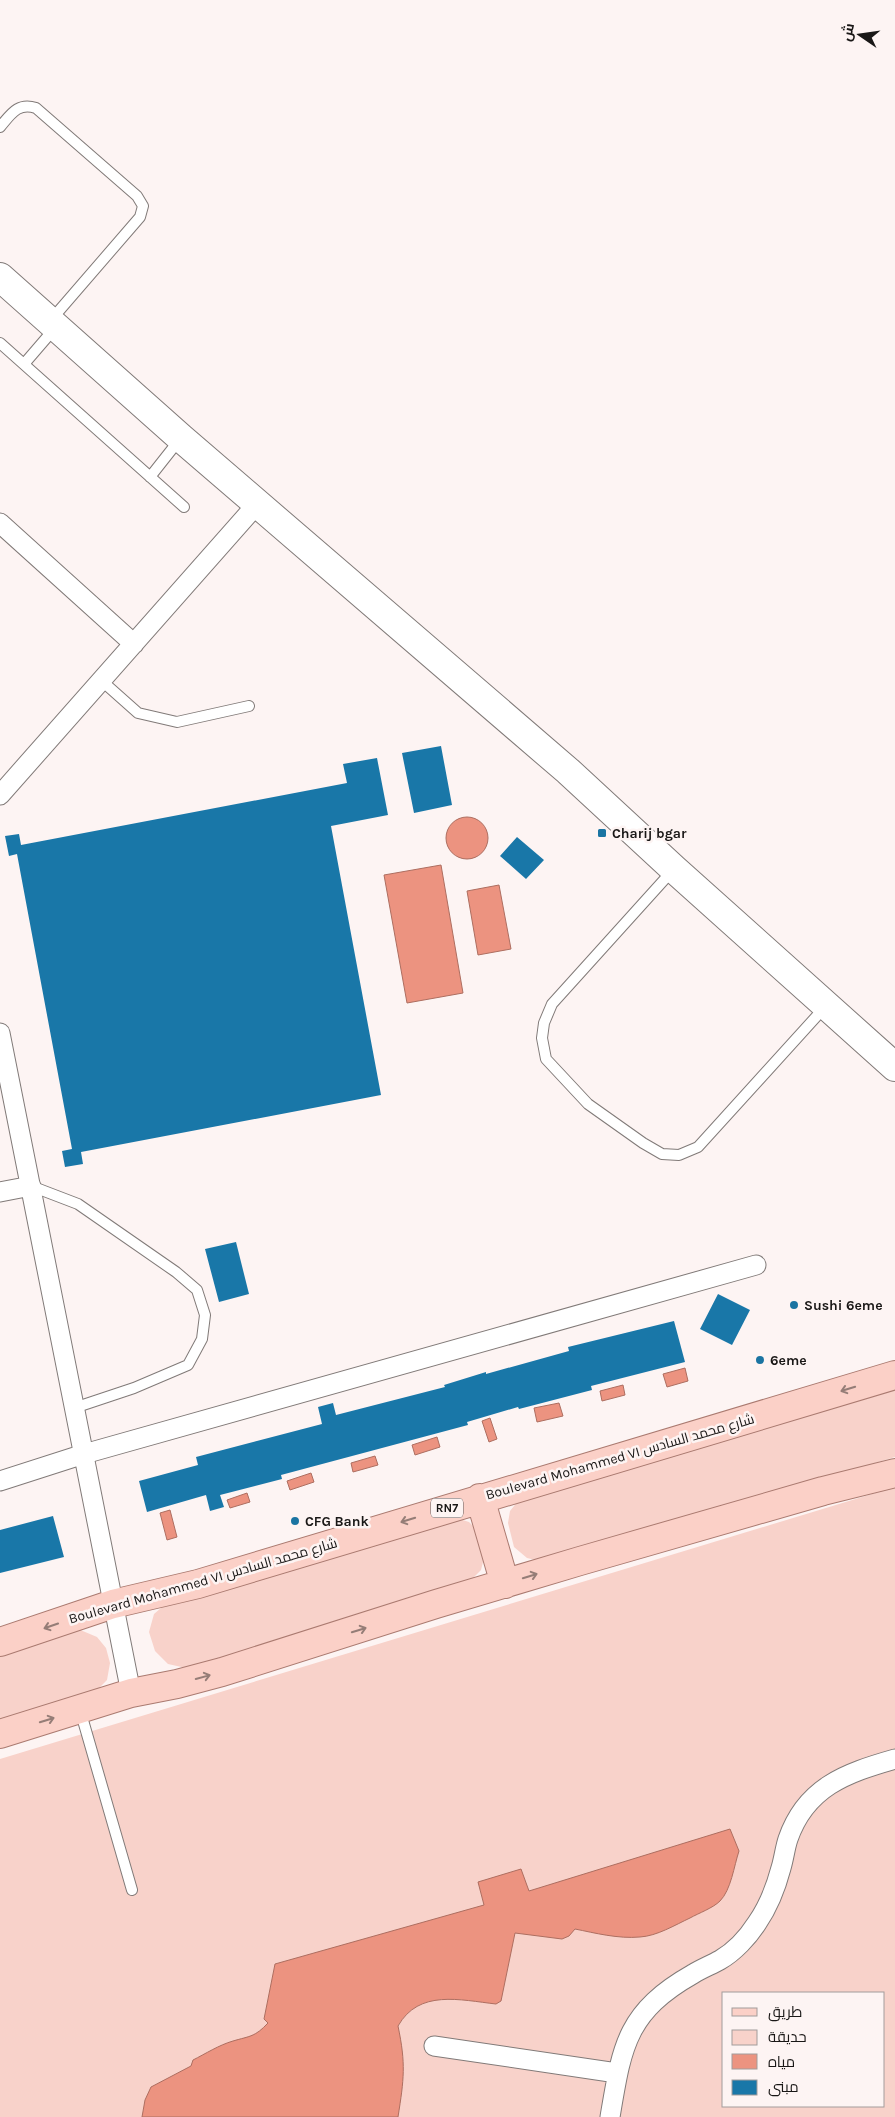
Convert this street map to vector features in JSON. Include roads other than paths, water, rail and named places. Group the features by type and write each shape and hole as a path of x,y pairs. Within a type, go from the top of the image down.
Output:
{"main road":[{"path":"0,277 181,438 493,704 895,1067"},
{"name":"Boulevard Mohammed VI شارع محمد السادس","path":"0,1642 113,1604 198,1584 895,1374"},
{"path":"0,1734 131,1693 222,1672 505,1584 823,1491 895,1473"},
{"path":"480,1498 505,1584"}],"street":[{"path":"0,796 258,504"},
{"path":"0,523 134,644"},
{"path":"0,1032 2,1053 31,1186 131,1693"},
{"path":"0,1192 31,1186"},
{"path":"0,1481 84,1454 756,1265"},
{"path":"610,2117 623,2047 634,2026 652,2003 673,1985 721,1960 741,1943 757,1924 772,1897 788,1838 800,1812 820,1790 840,1778 868,1767 895,1760"},
{"path":"434,2046 617,2073"}],"lane":[{"path":"0,127 21,106 36,108 137,196 142,206 140,218 52,325 24,364"},
{"path":"0,343 184,508"},
{"path":"150,477 181,438"},
{"path":"102,681 138,713 177,722 249,706"},
{"path":"674,869 552,1004 544,1023 542,1038 546,1059 588,1104 643,1143 662,1154 679,1155 698,1147 827,1006"},
{"path":"31,1186 78,1204 176,1272 198,1290 205,1315 202,1339 188,1365 134,1388 74,1408"},
{"path":"80,1709 132,1890"}],"water":[{"path":"471,817 479,820 485,826 488,838 485,850 479,856 463,859 455,856 449,850 446,834 449,826 455,820"},
{"path":"441,865 463,993 407,1003 384,875"},
{"path":"499,885 511,949 478,955 467,891"},
{"path":"685,1368 688,1381 667,1387 663,1374"},
{"path":"623,1385 625,1395 602,1401 600,1391"},
{"path":"559,1403 563,1416 537,1422 534,1408"},
{"path":"490,1418 497,1439 489,1442 482,1421"},
{"path":"437,1437 440,1447 415,1455 412,1445"},
{"path":"375,1456 378,1465 353,1472 351,1463"},
{"path":"311,1473 314,1482 290,1490 287,1481"},
{"path":"247,1493 250,1502 230,1508 227,1500"},
{"path":"170,1510 177,1537 167,1540 160,1513"},
{"path":"730,1829 739,1851 727,1891 717,1904 653,1935 615,1936 575,1929 569,1936 562,1939 515,1933 501,2001 496,2004 455,1999 441,2000 417,2006 407,2014 398,2026 403,2072 398,2117 142,2117 145,2100 151,2087 191,2066 193,2060 223,2045 252,2035 268,2023 264,2019 275,1964 484,1905 478,1882 521,1869 529,1891"}],"place":[{"name":"Charij bgar","path":"602,833"},
{"name":"Sushi 6eme","path":"794,1305"},
{"name":"6eme","path":"760,1360"},
{"name":"CFG Bank","path":"295,1521"}]}
